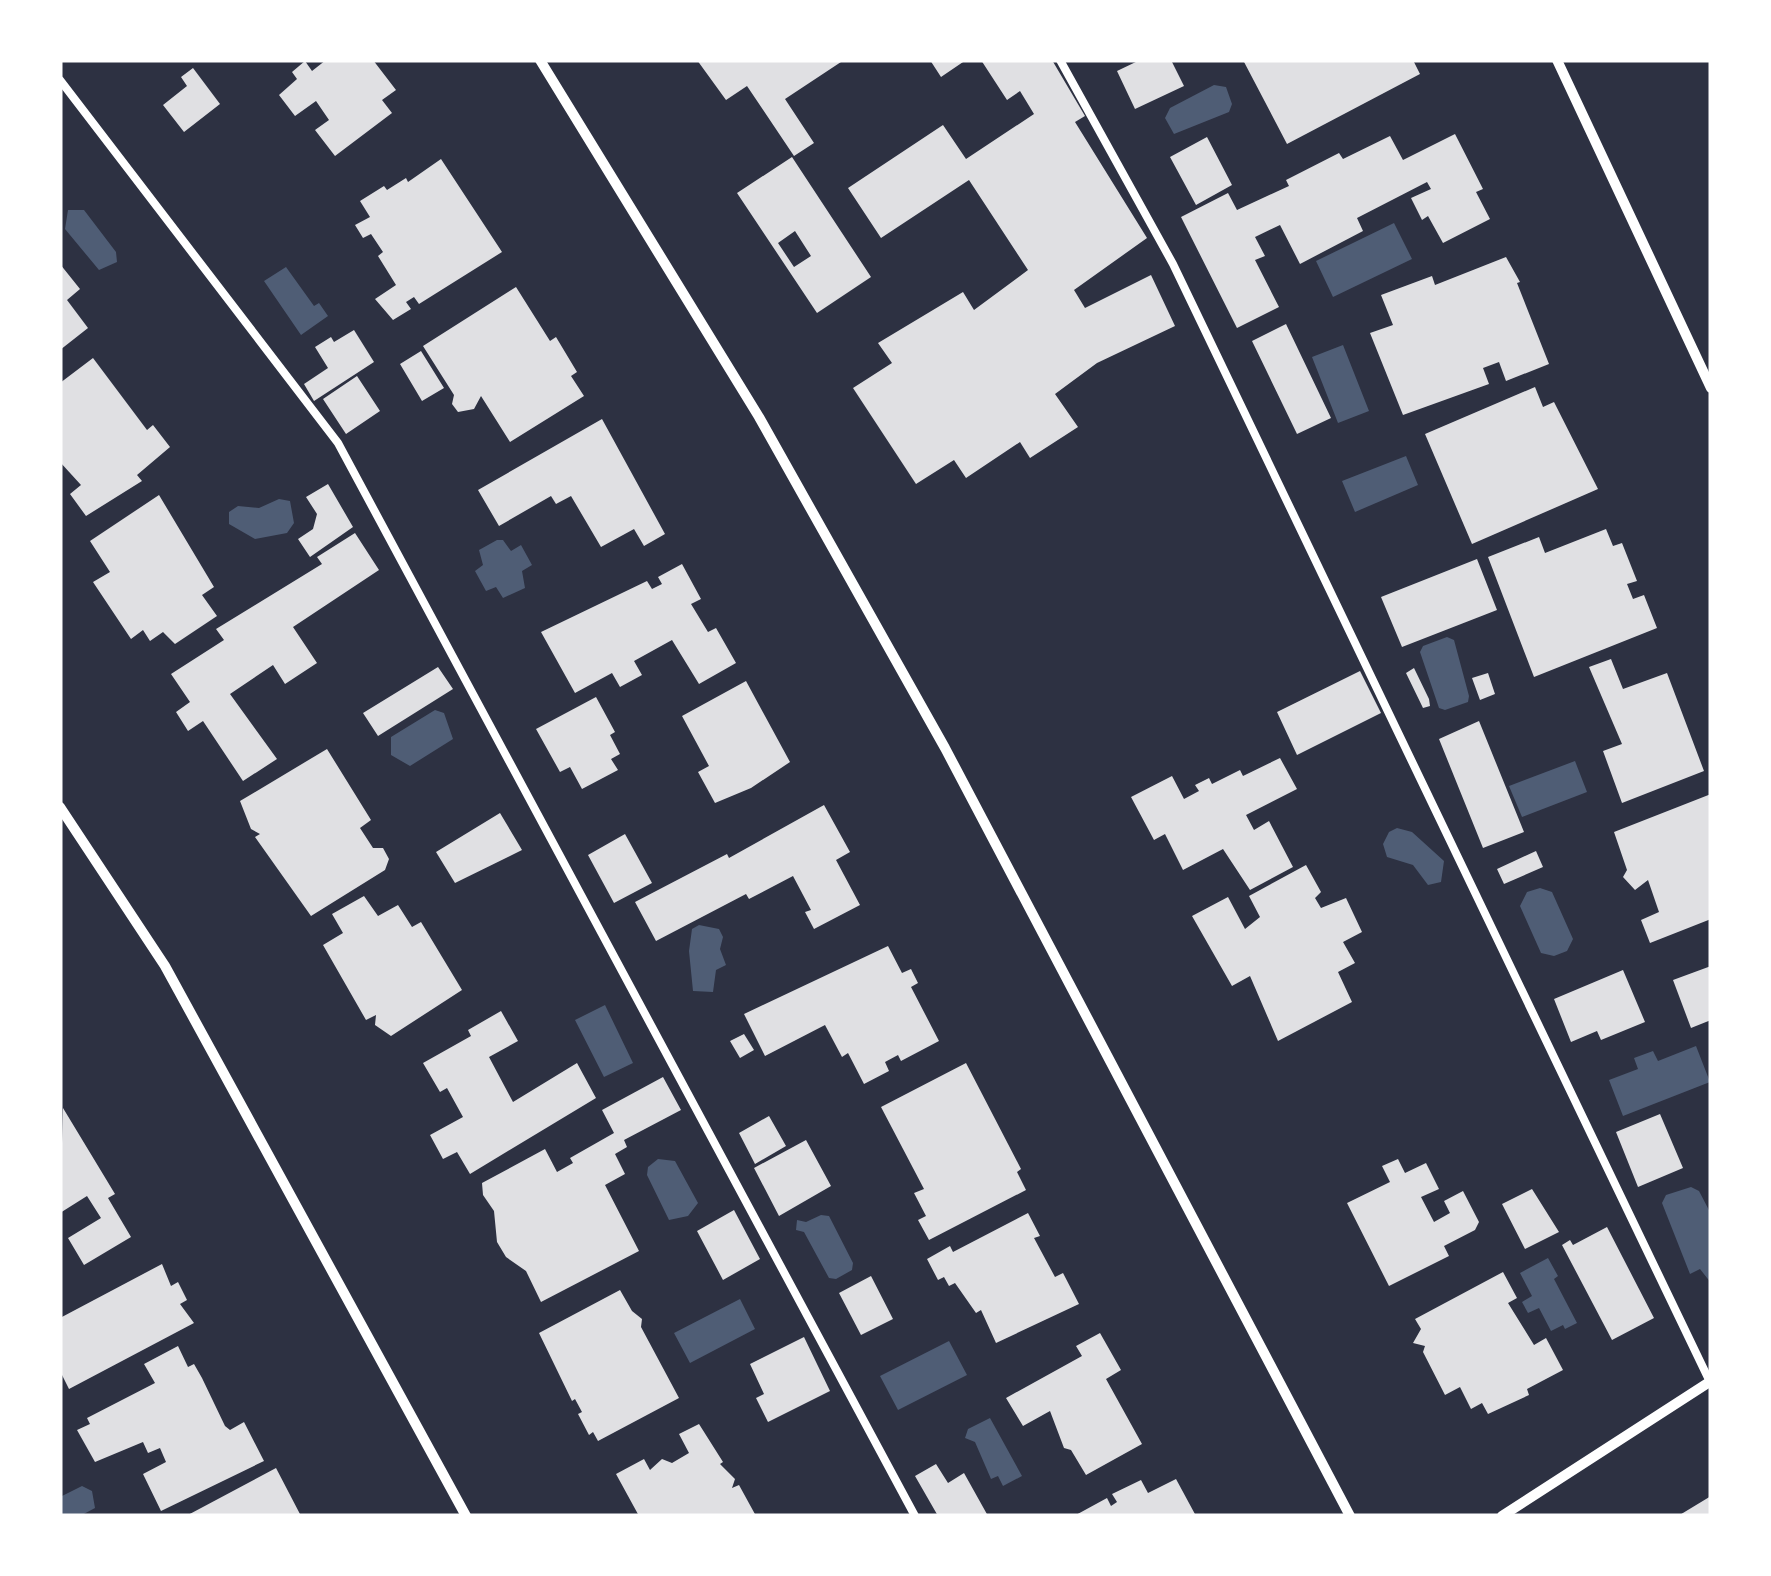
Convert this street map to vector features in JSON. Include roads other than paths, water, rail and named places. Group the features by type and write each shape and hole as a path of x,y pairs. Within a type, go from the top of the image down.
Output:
{"street":[{"path":"540,60 759,418 946,748 1350,1516"},
{"path":"1556,60 1711,388"},
{"path":"60,806 165,966 466,1516"},
{"path":"1502,1516 1711,1382"}],"lane":[{"path":"1060,60 1173,264 1711,1382"},
{"path":"60,80 338,443 915,1516"}],"water":[{"path":"1214,85 1226,87 1232,104 1229,112 1174,134 1165,118 1170,108"},
{"path":"68,210 84,210 116,252 117,262 99,270 65,229"},
{"path":"1394,223 1412,259 1333,297 1316,261"},
{"path":"286,267 314,306 319,303 328,316 301,335 264,281"},
{"path":"1343,345 1369,411 1338,423 1312,357"},
{"path":"1406,456 1418,485 1355,512 1342,481"},
{"path":"279,499 290,501 294,523 287,533 255,539 229,524 229,512 238,506 259,508"},
{"path":"503,540 511,551 521,545 532,565 522,571 525,588 503,598 496,587 486,591 475,571 483,565 479,550"},
{"path":"1447,637 1454,640 1469,696 1468,702 1445,710 1439,708 1420,652 1423,646"},
{"path":"435,710 444,713 453,739 410,766 391,755 391,737"},
{"path":"1575,761 1587,792 1522,817 1509,786"},
{"path":"1397,828 1412,832 1444,861 1441,882 1428,885 1413,865 1387,857 1383,844 1389,832"},
{"path":"1540,888 1552,892 1573,939 1567,951 1554,956 1541,953 1520,906 1527,892"},
{"path":"699,925 719,929 723,937 720,949 726,965 716,970 713,992 693,991 689,951 692,929"},
{"path":"605,1005 633,1063 604,1077 575,1020"},
{"path":"1696,1046 1710,1082 1623,1116 1609,1080 1638,1069 1634,1058 1653,1051 1658,1061"},
{"path":"658,1159 675,1161 698,1203 688,1216 669,1220 647,1175 648,1167"},
{"path":"1691,1187 1699,1191 1711,1214 1711,1283 1700,1269 1690,1274 1662,1203 1666,1195"},
{"path":"829,1216 853,1263 852,1270 836,1279 829,1278 804,1232 796,1230 797,1220 806,1222"},
{"path":"1548,1258 1558,1276 1554,1279 1577,1323 1551,1331 1539,1308 1528,1313 1522,1302 1532,1296 1520,1273"},
{"path":"740,1299 755,1329 690,1363 674,1333"},
{"path":"949,1341 967,1375 898,1410 880,1376"},
{"path":"990,1418 1022,1476 1003,1486 998,1476 991,1479 975,1442 965,1438 968,1429"},
{"path":"82,1486 92,1491 95,1508 80,1516 60,1516 60,1497"}]}
